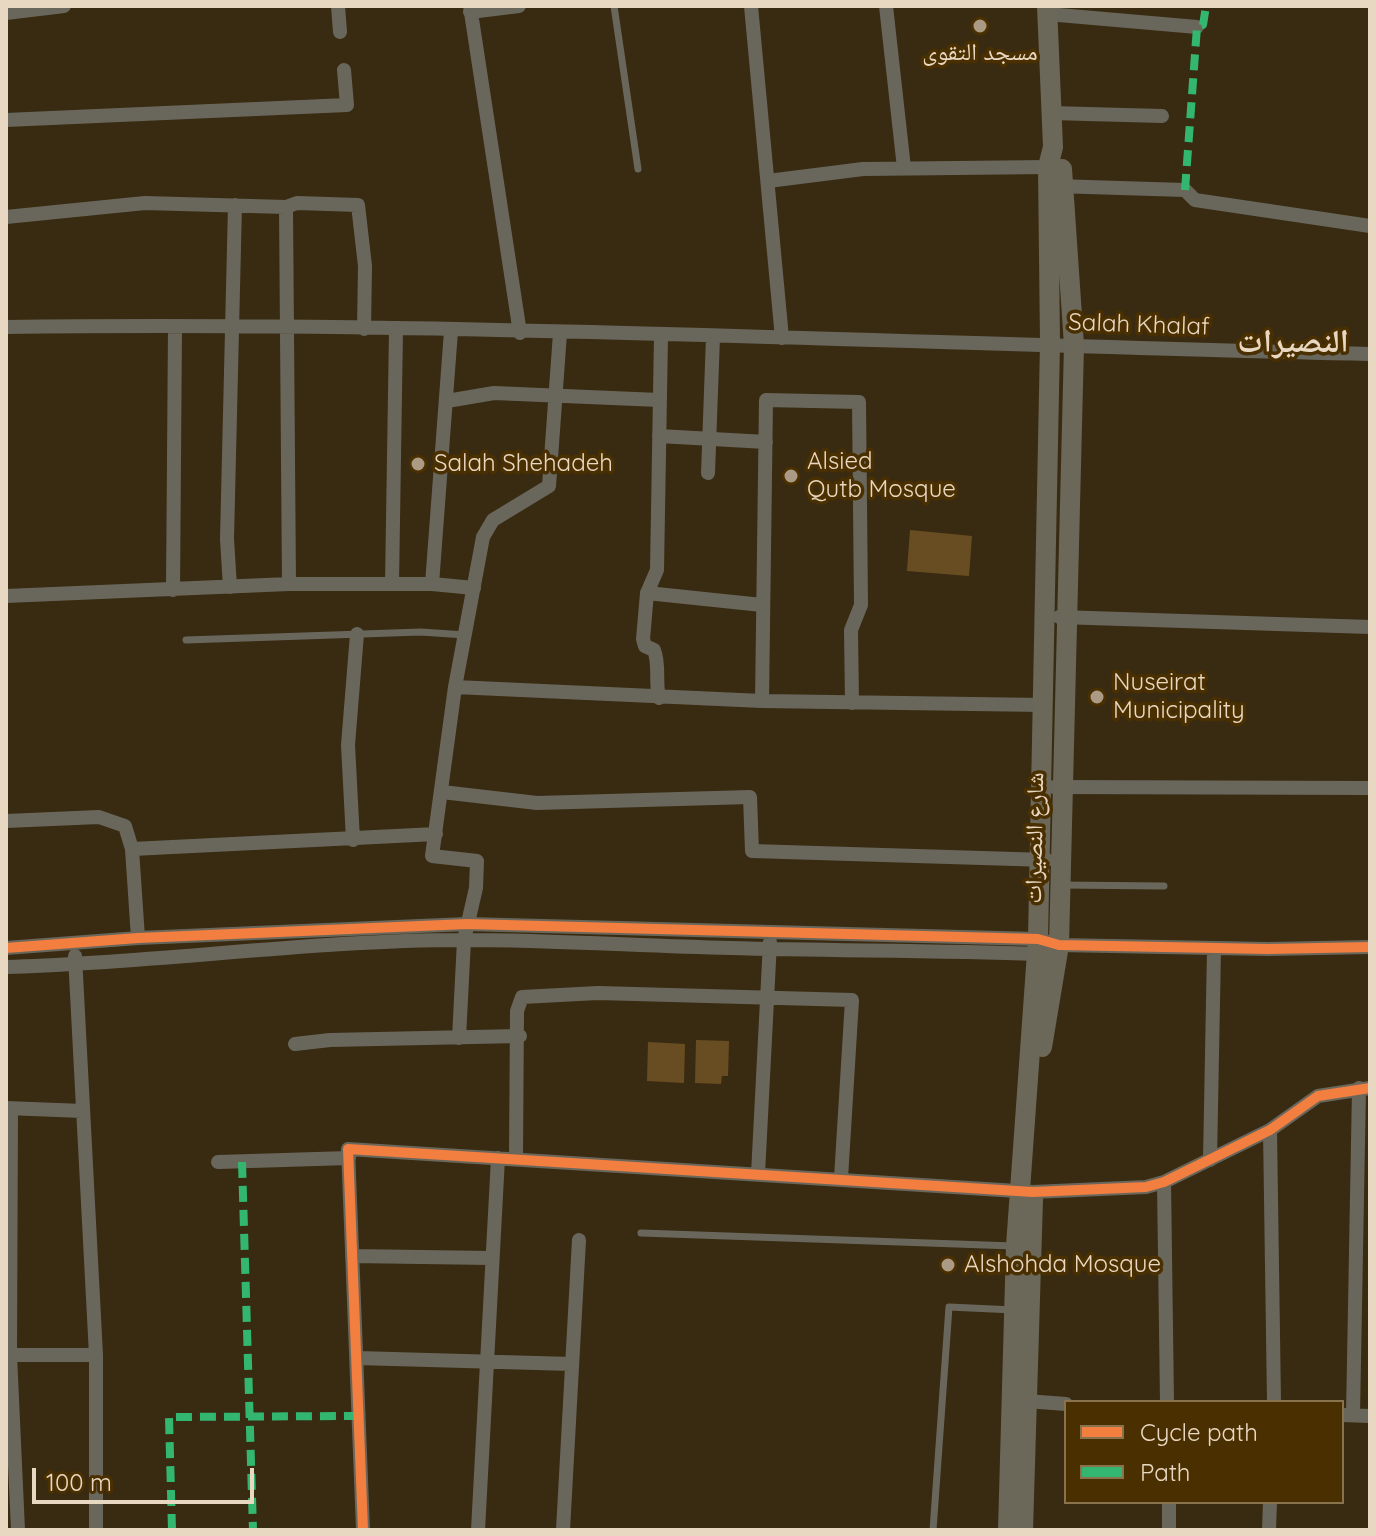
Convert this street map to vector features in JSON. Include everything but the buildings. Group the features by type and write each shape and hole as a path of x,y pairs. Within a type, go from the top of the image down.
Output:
{"main road":[{"name":"شارع النصيرات","path":"1008,1530 1038,947 1050,860 1052,787 1067,618 1074,345 1054,172 1047,10"},
{"name":"شارع النصيرات","path":"1052,787 1043,705 1054,172"},
{"name":"شارع النصيرات","path":"1027,1191 1043,1043 1059,945 1059,885 1050,860"},
{"name":"شارع النصيرات","path":"1021,1310 1026,1401 1023,1530"}],"street":[{"path":"6,13 64,6"},
{"path":"338,6 340,32"},
{"path":"519,6 470,9 520,333"},
{"path":"751,6 782,338"},
{"path":"886,6 904,168"},
{"path":"1047,10 1197,27"},
{"path":"6,120 347,105 344,70"},
{"path":"1051,113 1162,116"},
{"path":"768,181 830,172 904,168 1054,172 1185,190 1195,200 1370,226"},
{"path":"6,217 145,203 286,207 297,203 358,205 365,266 364,329"},
{"path":"230,587 227,539 235,205"},
{"path":"286,207 289,584"},
{"name":"Salah Khalaf","path":"6,327 232,326 1050,343 1370,354"},
{"path":"173,590 175,327"},
{"path":"392,584 396,330"},
{"path":"432,584 451,331"},
{"path":"459,1038 464,940 476,888 477,861 432,856 455,687 483,537 493,520 549,486 553,393 558,378 560,333"},
{"path":"659,698 655,680 658,660 654,650 645,646 643,639 647,593 657,570 661,336"},
{"path":"708,473 713,337"},
{"path":"447,401 494,393 553,393 659,400"},
{"path":"762,701 766,400 859,402 861,605 851,630 852,703"},
{"path":"659,436 766,442"},
{"path":"6,596 289,584 432,584 474,588"},
{"path":"647,593 762,605"},
{"path":"1045,616 1370,627"},
{"path":"353,840 348,745 357,634"},
{"path":"455,687 659,698 1043,705"},
{"path":"1052,787 1370,788"},
{"path":"442,792 537,803 750,797 752,851 1050,860"},
{"path":"6,821 99,817 125,826 132,849 138,938"},
{"path":"132,849 436,834"},
{"path":"6,948 138,938 467,924 770,933 1038,947"},
{"path":"758,1174 770,933"},
{"path":"6,967 76,965 273,948 464,940 770,949 1059,945 1214,949 1370,947"},
{"path":"74,944 96,1355 96,1530"},
{"path":"1210,1160 1214,949"},
{"path":"516,1158 520,1036 517,1011 522,997 550,993 852,1000 841,1178"},
{"path":"295,1044 330,1040 520,1036"},
{"path":"363,1530 348,1149 1027,1191 1146,1187 1164,1182 1270,1130 1318,1096 1364,1088 1348,1415 1370,1416"},
{"path":"18,1530 8,1355 9,1108 83,1111"},
{"path":"1270,1130 1274,1400"},
{"path":"218,1162 349,1158"},
{"path":"478,1530 498,1158"},
{"path":"1164,1182 1167,1400"},
{"path":"563,1530 579,1240"},
{"path":"352,1256 491,1258"},
{"path":"8,1355 96,1355"},
{"path":"357,1358 572,1364"},
{"path":"1026,1401 1064,1404"},
{"path":"1169,1504 1169,1530"},
{"path":"1270,1530 1271,1504"}],"lane":[{"path":"614,6 638,169"},
{"path":"186,640 421,632 465,635"},
{"path":"1059,885 1164,886"},
{"path":"641,1233 1024,1247"},
{"path":"933,1530 949,1307 1021,1310"}],"shaded area":[{"path":"910,530 972,536 969,576 907,571"},
{"path":"696,1040 729,1041 728,1076 722,1076 721,1084 695,1083"},
{"path":"648,1042 685,1044 684,1083 647,1081"}],"marked path":[{"path":"1185,190 1197,27 1203,25 1206,6"},
{"path":"242,1162 253,1530"},
{"path":"172,1530 169,1417 359,1416"}],"cycle path":[{"path":"6,948 138,938 467,924 1038,939 1059,945 1268,949 1370,947"},
{"path":"363,1530 348,1149 1033,1192 1146,1187 1164,1182 1270,1130 1318,1096 1370,1088"}],"place":[{"name":"مسجد التقوى","path":"980,26"},
{"name":"Salah Shehadeh","path":"418,464"},
{"name":"Alsied Qutb Mosque","path":"791,476"},
{"name":"Nuseirat Municipality","path":"1097,697"},
{"name":"Alshohda Mosque","path":"948,1265"}],"district":[{"name":"النصيرات","path":"1293,342"}]}
